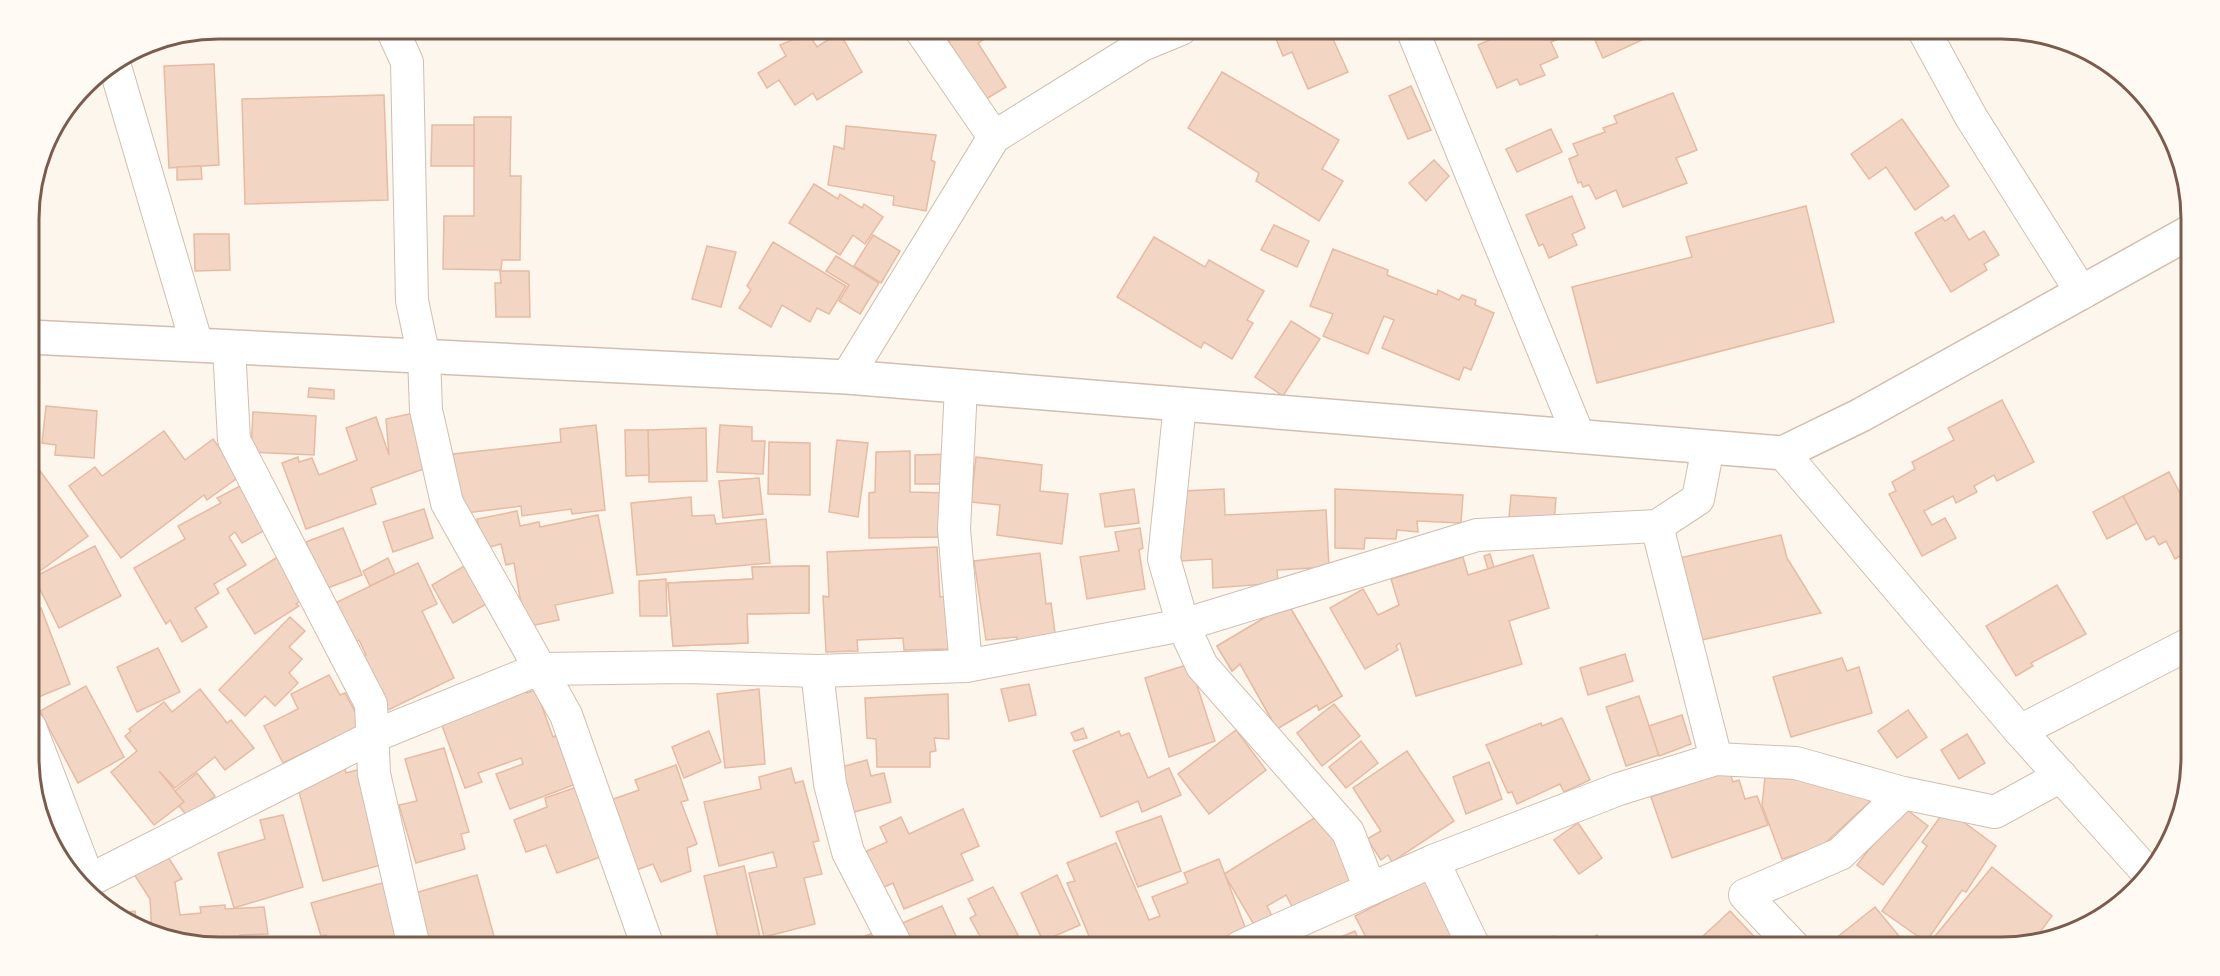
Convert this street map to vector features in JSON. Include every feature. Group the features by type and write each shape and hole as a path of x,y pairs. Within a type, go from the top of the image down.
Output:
{"street":[{"path":"397,39 407,62 412,301 424,357 426,410 447,503 566,715 644,937"},
{"path":"927,39 994,137"},
{"path":"847,377 994,137 1142,45 1156,39"},
{"path":"1423,39 1579,436"},
{"path":"1929,39 1971,117 2082,292"},
{"path":"116,71 197,345"},
{"path":"39,337 847,377 1783,453 1861,415 2181,237"},
{"path":"229,347 234,440 372,704 374,774 412,937"},
{"path":"961,387 954,529 966,666"},
{"path":"1180,404 1164,559 1183,625 1202,666 1348,832 1370,889"},
{"path":"89,881 374,736 539,669 687,667 818,671 966,666 1183,625 1477,535 1657,526 1698,499 1708,447"},
{"path":"1783,453 2020,731 2143,868"},
{"path":"1657,526 1716,759"},
{"path":"2020,731 2181,648"},
{"path":"818,671 830,784 848,852 892,937"},
{"path":"39,753 81,873"},
{"path":"1262,937 1433,861 1619,789 1716,759 1796,763 1903,793 1995,813 2061,776"},
{"path":"1785,937 1745,895 1840,854 1903,793"},
{"path":"1433,861 1469,937"}],"building":[{"path":"794,39 812,39 817,47 829,39 843,39 862,72 817,100 813,93 795,105 779,80 767,88 758,73 786,56 780,45"},
{"path":"948,39 984,39 978,43 1006,87 983,101"},
{"path":"1276,39 1333,39 1348,72 1308,89 1292,52 1283,56"},
{"path":"1492,39 1558,39 1551,42 1558,57 1540,65 1545,75 1520,85 1517,79 1497,88 1478,45"},
{"path":"1594,39 1644,39 1603,58"},
{"path":"214,64 219,165 169,168 164,66"},
{"path":"1222,72 1339,140 1322,169 1343,181 1319,221 1256,181 1259,173 1188,128"},
{"path":"1411,86 1431,130 1408,139 1389,96"},
{"path":"1673,93 1697,150 1676,158 1687,183 1623,207 1616,190 1596,199 1589,185 1583,187 1581,182 1578,183 1569,159 1578,155 1573,144 1605,132 1603,128 1617,123 1614,116"},
{"path":"384,95 388,200 245,204 242,99"},
{"path":"474,117 511,117 510,176 521,176 520,260 502,260 501,270 443,269 444,216 474,216"},
{"path":"1902,119 1949,186 1915,210 1886,167 1869,179 1851,154"},
{"path":"432,125 474,125 474,166 431,166"},
{"path":"846,126 936,135 931,160 935,162 926,211 893,205 894,196 828,185 834,146 844,149"},
{"path":"1551,129 1562,152 1517,172 1506,149"},
{"path":"1434,160 1449,176 1426,201 1409,183"},
{"path":"201,166 202,179 177,180 177,167"},
{"path":"814,184 838,199 840,194 862,208 864,204 883,217 865,244 853,235 840,255 789,223"},
{"path":"1572,196 1585,228 1572,234 1577,245 1549,258 1543,244 1539,246 1526,215"},
{"path":"1806,206 1834,322 1597,383 1572,287 1692,257 1686,237"},
{"path":"1954,215 1969,240 1984,231 1999,255 1984,264 1987,270 1951,292 1915,233 1942,217 1945,221"},
{"path":"1274,225 1309,241 1297,267 1261,250"},
{"path":"194,234 229,234 230,270 195,271"},
{"path":"873,235 900,251 881,283 854,266"},
{"path":"1154,237 1205,267 1209,260 1264,291 1247,320 1253,323 1232,359 1204,342 1201,348 1117,297"},
{"path":"773,242 846,286 829,314 817,308 810,322 782,305 771,327 739,308 751,290 747,286"},
{"path":"707,246 736,252 721,307 692,299"},
{"path":"1333,249 1388,270 1387,275 1437,295 1438,290 1459,300 1462,295 1476,300 1475,305 1494,313 1471,370 1464,367 1459,380 1382,348 1394,320 1384,316 1368,354 1323,336 1333,314 1310,306"},
{"path":"836,256 879,283 860,314 839,301 849,285 826,271"},
{"path":"500,271 529,271 530,317 496,317 495,283 501,283"},
{"path":"1291,321 1320,339 1283,396 1255,377"},
{"path":"309,388 334,390 334,399 308,397"},
{"path":"2002,400 2034,462 1997,481 1994,475 1974,486 1977,492 1956,503 1953,496 1924,511 1932,525 1945,518 1956,538 1922,556 1889,494 1896,491 1892,482 1915,469 1912,462 1954,440 1948,428"},
{"path":"46,406 97,411 94,458 55,455 56,445 42,443"},
{"path":"253,412 316,416 314,455 251,452"},
{"path":"414,413 426,468 371,488 376,504 306,529 282,463 298,457 299,462 312,458 319,475 357,460 346,428 376,417 389,455 386,419"},
{"path":"596,425 605,510 572,514 571,509 522,516 521,506 466,513 465,503 459,504 453,454 561,442 560,429"},
{"path":"720,425 752,427 752,441 765,441 763,474 717,472"},
{"path":"706,428 707,481 649,482 648,430"},
{"path":"625,430 648,430 649,475 626,476"},
{"path":"164,431 185,460 213,439 240,476 207,500 204,495 121,558 69,486 95,467 102,476"},
{"path":"837,440 868,443 858,517 829,512"},
{"path":"769,442 810,443 810,495 768,494"},
{"path":"910,451 910,492 950,493 950,537 869,538 869,493 875,492 876,452"},
{"path":"950,454 950,484 915,484 915,455"},
{"path":"976,457 1042,465 1040,491 1068,494 1062,544 997,535 1000,505 971,502"},
{"path":"39,470 88,536 40,571 39,570"},
{"path":"2169,472 2181,495 2181,556 2175,559 2166,541 2159,545 2154,536 2146,540 2123,496"},
{"path":"759,478 763,514 723,518 719,481"},
{"path":"246,483 270,527 242,543 235,532 229,537 246,565 214,584 219,593 195,608 207,627 182,642 170,620 166,624 134,568 185,539 178,526 221,503 217,498"},
{"path":"1134,489 1139,523 1105,527 1100,494"},
{"path":"1224,489 1225,515 1326,510 1329,567 1277,570 1278,583 1213,588 1212,559 1181,561 1178,508 1183,491"},
{"path":"1335,489 1463,495 1461,523 1417,521 1418,532 1397,530 1396,539 1365,538 1364,549 1335,548"},
{"path":"1511,495 1556,498 1554,522 1509,518"},
{"path":"2123,496 2137,523 2107,539 2093,512"},
{"path":"691,497 692,516 714,515 716,524 766,519 770,563 637,575 631,503"},
{"path":"424,509 433,538 393,552 383,522"},
{"path":"517,511 520,526 539,522 540,527 598,515 613,593 555,605 559,620 525,627 514,563 506,565 501,544 482,549 477,519"},
{"path":"343,528 362,575 325,589 306,542"},
{"path":"1140,528 1143,548 1139,550 1145,589 1087,599 1080,557 1119,551 1115,532"},
{"path":"1781,535 1787,558 1821,613 1697,641 1679,558"},
{"path":"95,546 121,596 59,628 39,587 39,574"},
{"path":"937,547 940,597 947,596 949,649 904,650 903,638 857,640 858,651 826,652 823,596 829,597 827,552"},
{"path":"1040,553 1046,604 1051,603 1056,640 1017,644 1017,637 986,640 974,561"},
{"path":"1490,554 1494,567 1488,569 1484,556"},
{"path":"1533,555 1549,608 1509,621 1522,664 1416,696 1400,643 1396,646 1398,650 1365,669 1330,608 1363,589 1378,615 1399,605 1391,579 1463,557 1468,575"},
{"path":"279,556 305,598 296,604 299,606 255,634 227,589"},
{"path":"388,558 395,574 370,586 363,571"},
{"path":"418,563 437,604 422,611 454,678 382,713 357,660 366,655 359,640 353,644 333,604"},
{"path":"466,565 488,603 453,623 432,585"},
{"path":"809,566 809,613 747,614 748,643 673,646 668,583 753,579 752,567"},
{"path":"809,566 809,613 747,614 748,643 673,646 668,583 753,579 752,567"},
{"path":"666,579 667,616 640,616 639,581"},
{"path":"2057,585 2086,634 2031,663 2033,666 2016,676 1986,626"},
{"path":"1288,604 1342,696 1319,710 1317,705 1277,729 1240,664 1232,671 1217,646"},
{"path":"1288,604 1342,696 1319,710 1317,705 1277,729 1240,664 1232,671 1217,646"},
{"path":"41,608 70,684 39,697 39,609"},
{"path":"290,617 305,631 289,647 302,659 289,673 298,683 275,706 265,696 245,716 219,690"},
{"path":"158,648 180,692 137,712 117,667"},
{"path":"1625,654 1633,681 1588,695 1580,668"},
{"path":"1842,658 1847,671 1859,667 1872,713 1791,737 1773,677"},
{"path":"1190,664 1215,741 1169,757 1145,678"},
{"path":"329,675 340,695 345,693 362,725 283,763 264,726 298,709 291,694"},
{"path":"1029,684 1036,715 1009,721 1001,689"},
{"path":"86,686 124,757 78,783 40,711"},
{"path":"526,688 527,693 536,690 553,737 557,735 576,784 510,809 496,774 523,764 521,758 478,773 482,782 465,788 440,720"},
{"path":"200,689 227,723 231,720 254,748 225,770 215,757 175,788 159,771 184,802 154,825 111,772 137,751 125,736 131,731 129,729 164,702 172,712"},
{"path":"759,689 765,764 725,768 717,694"},
{"path":"948,694 949,739 934,738 936,751 930,752 930,767 877,767 876,739 867,738 865,698"},
{"path":"1639,696 1659,755 1626,766 1606,707"},
{"path":"1334,704 1360,736 1322,766 1297,733"},
{"path":"1908,710 1927,737 1897,758 1878,731"},
{"path":"1682,715 1691,744 1659,756 1649,726"},
{"path":"1562,718 1590,780 1564,792 1560,784 1517,804 1512,792 1508,793 1486,745 1541,723 1542,726"},
{"path":"1083,728 1087,738 1075,741 1071,733"},
{"path":"1236,730 1266,770 1209,814 1178,774"},
{"path":"709,731 721,762 684,778 672,747"},
{"path":"1119,731 1121,736 1129,733 1148,778 1169,768 1181,795 1142,812 1138,801 1101,817 1073,751"},
{"path":"1967,734 1985,763 1959,779 1941,750"},
{"path":"1361,741 1378,763 1346,788 1329,767"},
{"path":"444,748 469,832 461,834 465,849 416,863 399,805 417,801 405,759"},
{"path":"1407,751 1454,821 1392,862 1388,855 1381,860 1367,839 1381,831 1353,788"},
{"path":"867,760 871,776 884,773 891,802 854,812 841,767"},
{"path":"1489,762 1502,799 1466,814 1453,777"},
{"path":"344,765 346,773 361,769 388,863 323,881 298,788"},
{"path":"676,765 688,800 681,802 697,844 687,848 691,871 661,882 653,864 631,872 605,802 639,790 635,780"},
{"path":"791,768 795,783 803,781 819,841 813,842 822,874 804,878 815,924 764,937 749,873 777,867 773,852 719,866 704,802 761,789 759,777"},
{"path":"1729,770 1733,782 1739,780 1745,799 1757,796 1768,825 1672,858 1651,797"},
{"path":"197,773 215,796 188,817 179,806 184,802 175,791"},
{"path":"1765,777 1877,786 1876,796 1822,846 1782,859 1762,805"},
{"path":"577,787 603,856 557,873 546,845 526,852 514,820 547,807 545,798"},
{"path":"1902,806 1928,826 1883,885 1857,865"},
{"path":"963,809 979,846 961,854 973,880 904,909 893,883 880,889 865,852 887,842 880,827 901,817 909,834"},
{"path":"1946,809 1996,846 1966,892 1962,890 1929,937 1919,937 1882,911 1927,846 1922,842"},
{"path":"1324,812 1363,879 1295,912 1286,895 1267,906 1273,918 1256,928 1224,874"},
{"path":"283,815 303,887 234,908 218,853 265,839 260,820"},
{"path":"1161,816 1181,871 1138,887 1116,832"},
{"path":"1578,823 1602,858 1579,874 1554,840"},
{"path":"1116,843 1149,920 1160,916 1152,897 1188,883 1184,873 1219,859 1247,932 1236,937 1089,937 1067,883 1075,881 1067,863"},
{"path":"168,857 182,879 175,882 180,915 201,913 200,907 225,905 225,909 264,907 268,934 240,935 240,937 195,935 172,931 151,924 150,899 134,874"},
{"path":"744,866 760,937 718,937 704,876"},
{"path":"1992,867 2052,916 2040,932 2013,937 1934,937"},
{"path":"477,875 494,937 420,937 408,895"},
{"path":"1057,875 1080,925 1052,937 1041,937 1021,893"},
{"path":"1431,877 1462,937 1366,937 1355,916"},
{"path":"386,882 407,937 321,936 311,903"},
{"path":"993,887 1018,935 980,937 970,918 976,915 968,899"},
{"path":"942,906 956,937 903,937 898,925"},
{"path":"1875,907 1900,937 1837,937"},
{"path":"1730,911 1755,937 1702,937"},
{"path":"879,931 881,937 862,937"},
{"path":"1355,931 1358,937 1341,937"}]}
